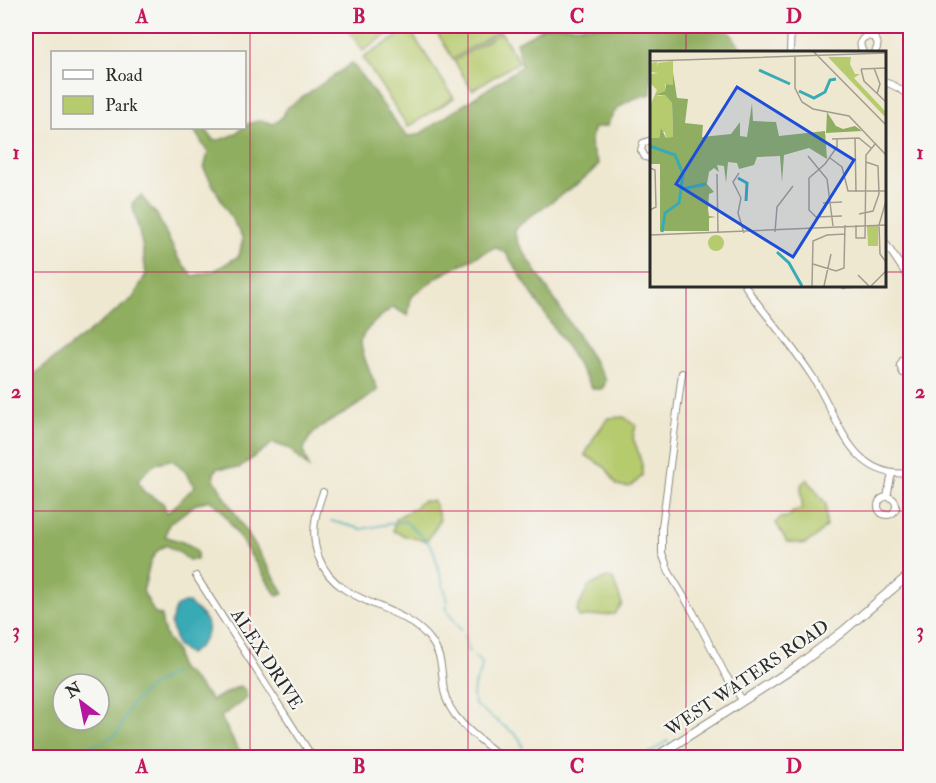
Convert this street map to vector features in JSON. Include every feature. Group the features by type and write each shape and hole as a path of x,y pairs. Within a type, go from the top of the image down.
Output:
{"street":[{"path":"790,51 791,26"},
{"path":"863,51 860,42 869,36 874,38 878,44 877,51"},
{"path":"885,82 893,84 910,98"},
{"path":"650,140 643,143 641,150 645,157 650,159"},
{"path":"887,252 910,280"},
{"path":"746,286 812,374 855,452 884,472 910,473"},
{"path":"910,357 904,358 900,365 903,372 910,374"},
{"path":"682,373 662,527 662,553 669,572 725,674 743,701"},
{"path":"887,497 892,473"},
{"path":"323,492 316,510 314,528 314,547 321,566 334,583 353,595 404,618 423,630 434,644 440,658 444,692 451,709 460,722 503,758"},
{"name":"WEST WATERS ROAD","path":"654,758 797,666 842,632 910,574"},
{"name":"ALEX DRIVE","path":"196,576 313,758"}],"green space":[{"path":"399,26 363,51 346,27"},
{"path":"441,26 497,26 500,30 453,59 435,29"},
{"path":"545,26 725,26 743,51 650,51 650,94 624,104 614,113 607,126 594,128 591,147 599,164 590,174 514,230 518,243 606,380 603,389 593,389 506,253 495,247 439,276 411,297 408,316 393,307 365,332 361,341 363,352 378,390 310,437 304,452 309,468 290,449 273,443 239,468 217,468 214,473 214,479 284,593 277,596 221,509 209,500 196,504 169,524 165,536 192,547 197,554 197,560 189,560 166,545 152,559 143,591 155,614 162,615 166,637 176,651 179,668 188,674 212,700 240,686 245,690 247,698 221,717 236,746 245,757 26,757 26,380 133,298 146,274 142,244 132,203 141,196 157,215 178,258 193,276 214,271 239,256 243,239 204,169 208,153 194,129 206,129 213,140 217,140 232,135 241,129 246,129 246,125 252,122 262,121 273,124 280,119 287,108 352,63 400,128 408,136 418,135 522,66 516,42","holes":["172,460 184,470 195,486 167,513 163,503 144,492 138,481 153,466"]},
{"path":"409,29 454,98 408,127 363,58"},
{"path":"501,32 519,62 472,90 454,61"},
{"path":"624,417 636,425 633,438 642,465 642,476 628,487 617,485 606,468 585,455 608,418"},
{"path":"807,479 826,504 826,526 805,544 787,542 776,523 780,518 788,517 802,508 801,485"},
{"path":"422,501 434,501 440,520 427,541 393,531 395,519"},
{"path":"606,578 613,579 622,604 615,614 579,617 577,610 589,586"}],"water":[{"path":"189,603 200,614 207,626 203,641 189,654 177,645 171,624 177,606"}],"waterway":[{"path":"331,521 362,529 405,521 433,549 446,595 447,611 461,630"},
{"path":"465,636 469,652"},
{"path":"474,656 482,663 474,686 475,705 515,734 520,739 523,748"},
{"path":"81,758 86,748 118,732 131,706 141,694 174,673"},
{"path":"646,755 668,742"},
{"path":"674,751 678,758"}]}
